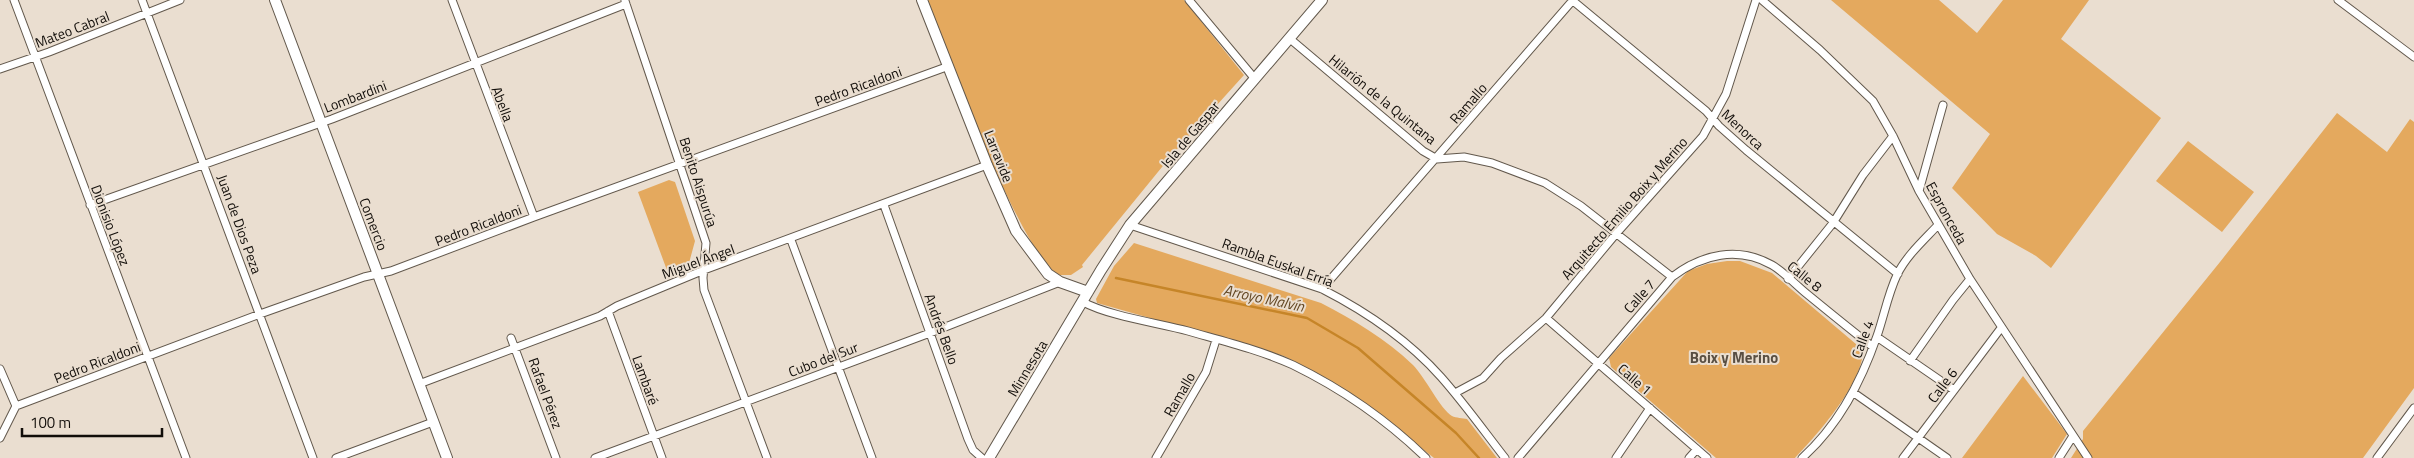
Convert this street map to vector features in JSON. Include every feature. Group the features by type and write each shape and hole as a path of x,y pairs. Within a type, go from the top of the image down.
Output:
{"street":[{"name":"Dionisio López","path":"14,0 186,458"},
{"name":"Juan de Dios Peza","path":"142,0 313,458"},
{"name":"Mateo Cabral","path":"0,69 180,0"},
{"name":"Comercio","path":"275,0 447,458"},
{"name":"Abella","path":"452,0 474,64 534,217"},
{"name":"Larravide","path":"922,0 988,165 1020,238 1040,266 1060,282 1088,292"},
{"path":"1189,0 1255,79"},
{"name":"Isla de Gaspar","path":"1088,292 1130,225 1322,0"},
{"name":"Menorca","path":"1573,0 1713,119 1746,150 1833,223 1898,274"},
{"name":"Ramallo","path":"1322,289 1437,159 1573,0"},
{"name":"Arquitecto Emilio Boix y Merino","path":"1455,393 1483,378 1546,318 1615,234 1702,136 1713,119 1732,78 1756,0"},
{"name":"Espronceda","path":"1762,0 1861,88 1873,101 1938,225 1970,279 2088,458"},
{"path":"2338,0 2414,57"},
{"name":"Lombardini","path":"90,205 321,122 474,64 626,2"},
{"name":"Benito Aispurúa","path":"626,2 706,243 704,290 767,458"},
{"name":"Hilarión de la Quintana","path":"1289,38 1423,151 1437,159 1464,157 1522,173 1564,194 1672,277"},
{"name":"Pedro Ricaldoni","path":"16,406 260,314 391,271 949,66"},
{"path":"1920,191 1943,105"},
{"path":"1788,279 1833,223 1863,175 1893,136"},
{"name":"Miguel Ángel","path":"419,384 516,349 704,270 791,240 988,165"},
{"name":"Andrés Bello","path":"884,205 972,450 982,458"},
{"name":"Rambla Euskal Erría","path":"1130,225 1322,289 1345,301 1394,335 1423,359 1455,393 1505,458"},
{"name":"Calle 4","path":"1802,458 1820,442 1854,393 1877,337 1898,274 1909,257 1938,225"},
{"path":"791,240 872,458"},
{"name":"Calle 8","path":"1709,257 1729,254 1748,256 1774,266 1873,347"},
{"name":"Calle 7","path":"1518,458 1672,277 1684,268 1709,257"},
{"path":"1910,360 1970,279"},
{"name":"Cubo del Sur","path":"595,458 930,333 1060,282"},
{"name":"Minnesota","path":"989,458 1088,292"},
{"path":"1083,302 1098,309 1265,354 1312,375 1379,420 1426,458"},
{"name":"Lambaré","path":"608,311 662,458"},
{"name":"Calle 1","path":"1546,318 1707,458"},
{"name":"Calle 6","path":"1903,458 2001,328"},
{"path":"1877,337 1954,390"},
{"name":"Rafael Pérez","path":"511,338 556,458"},
{"name":"Ramallo","path":"1156,458 1206,372 1216,340"},
{"path":"0,369 16,406 0,438"},
{"path":"1854,393 1947,458"},
{"path":"1616,458 1650,408"},
{"path":"2377,458 2414,408"},
{"path":"336,458 433,422"},
{"path":"2059,458 2073,436"},
{"path":"1689,458 1697,449"}],"shaded area":[{"path":"928,0 1184,0 1244,75 1171,156 1082,265 1083,267 1071,275 1060,275 1044,261 1006,194 986,150"},
{"path":"1831,0 1939,0 1977,33 2003,0 2089,0 2061,39 2161,118 2051,268 2036,256 1997,234 1952,188 1990,134"},
{"path":"2337,113 2387,152 2410,119 2414,122 2414,388 2363,458 2071,458 2083,439 2083,431 2220,262"},
{"path":"2188,141 2254,192 2222,232 2156,181"},
{"path":"669,180 675,182 695,241 689,263 668,273 638,192"},
{"path":"1134,243 1321,303 1357,323 1381,338 1413,365 1448,413 1454,417 1467,419 1497,458 1434,458 1364,403 1328,379 1284,356 1097,303 1096,299 1114,266"},
{"path":"1740,261 1772,273 1863,350 1861,363 1847,393 1815,436 1795,458 1716,458 1611,367 1609,358 1688,271 1707,264"},
{"path":"2023,376 2067,434 2052,458 1962,458"}],"waterway":[{"name":"Arroyo Malvín","path":"1116,278 1307,318 1358,348 1456,433 1479,458"}],"district":[{"name":"Boix y Merino","path":"1734,357"}]}
